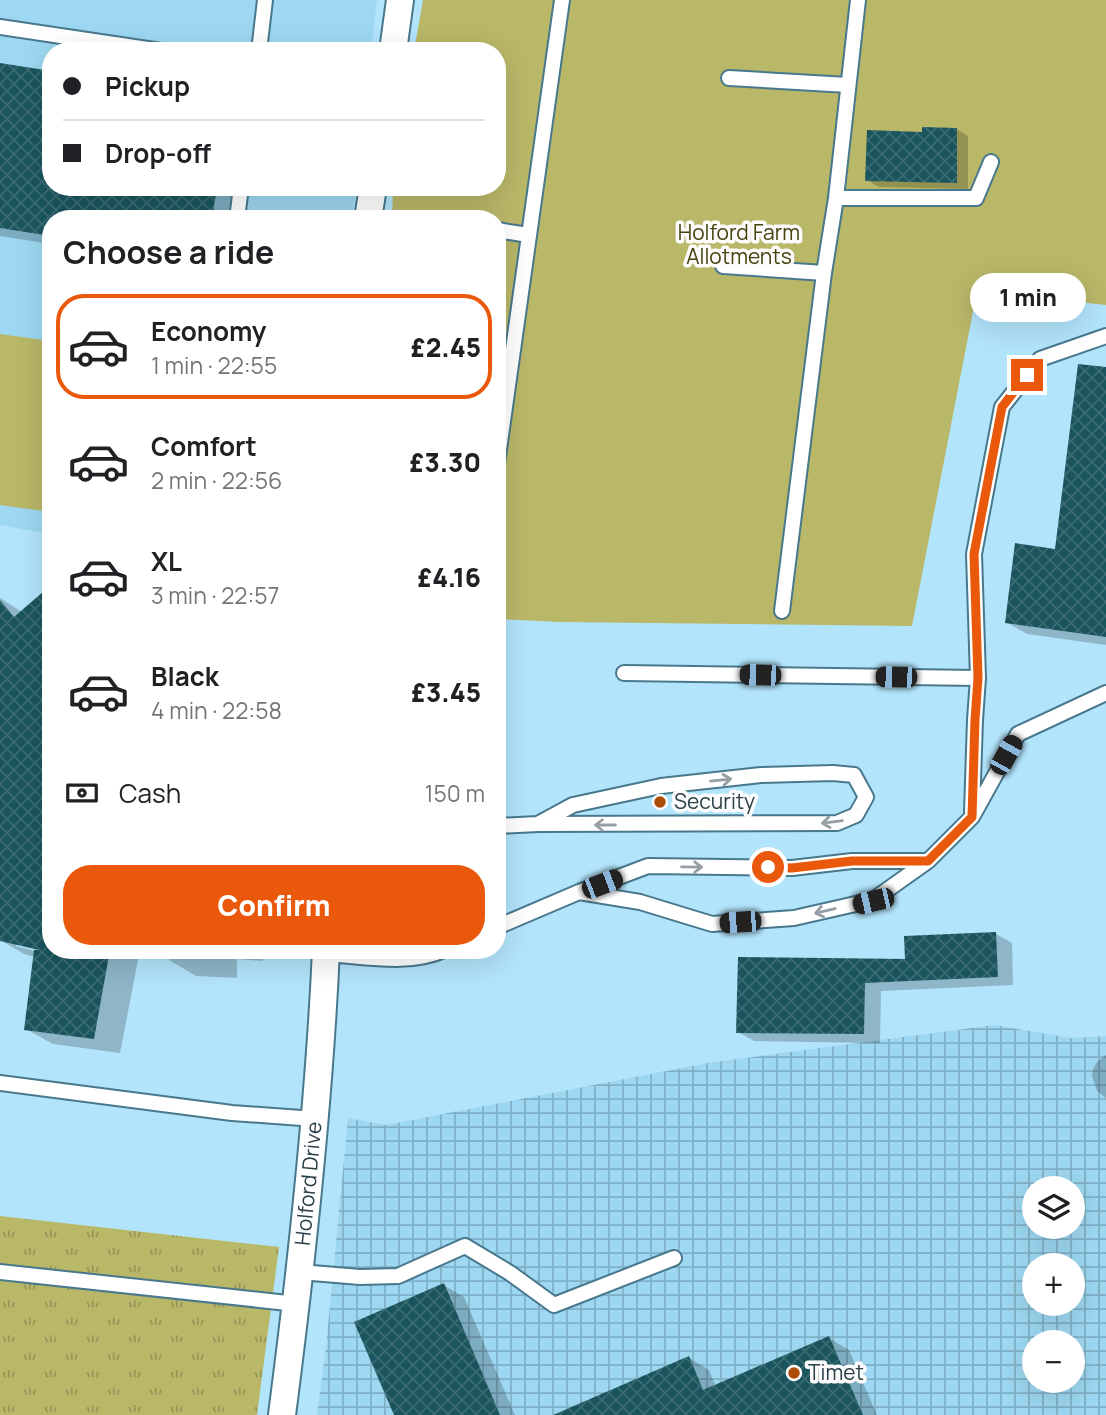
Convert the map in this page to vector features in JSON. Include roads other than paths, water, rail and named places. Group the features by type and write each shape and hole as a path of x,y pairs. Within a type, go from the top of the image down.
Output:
{"street":[{"path":"394,42 400,0"},
{"name":"Holford Drive","path":"282,1415 297,1304 315,1119 326,959"}],"lane":[{"path":"260,42 265,0"},
{"path":"506,398 562,0"},
{"path":"782,611 824,272 836,198 858,0"},
{"path":"0,27 101,42"},
{"path":"729,78 848,85"},
{"path":"836,198 976,198 991,162"},
{"path":"506,231 528,235"},
{"path":"723,266 824,272"},
{"path":"972,817 978,678 974,554 1002,407 1040,359 1106,336"},
{"path":"624,673 978,678"},
{"path":"579,892 640,901 712,924 794,918 873,901 928,861 972,817 1018,734 1106,693"},
{"path":"506,826 837,823 856,815 866,797 854,775 761,775 661,786 573,805 538,824"},
{"path":"506,923 648,866 792,868 852,861 928,861"},
{"path":"0,1083 232,1113 315,1119"},
{"path":"300,1272 360,1277 398,1276 465,1247 510,1273 554,1305 674,1258"},
{"path":"0,1272 297,1304"}],"place":[{"name":"Security","path":"660,802"},
{"name":"Timet","path":"794,1373"}],"park label":[{"name":"Holford Farm Allotments","path":"739,245"}]}
